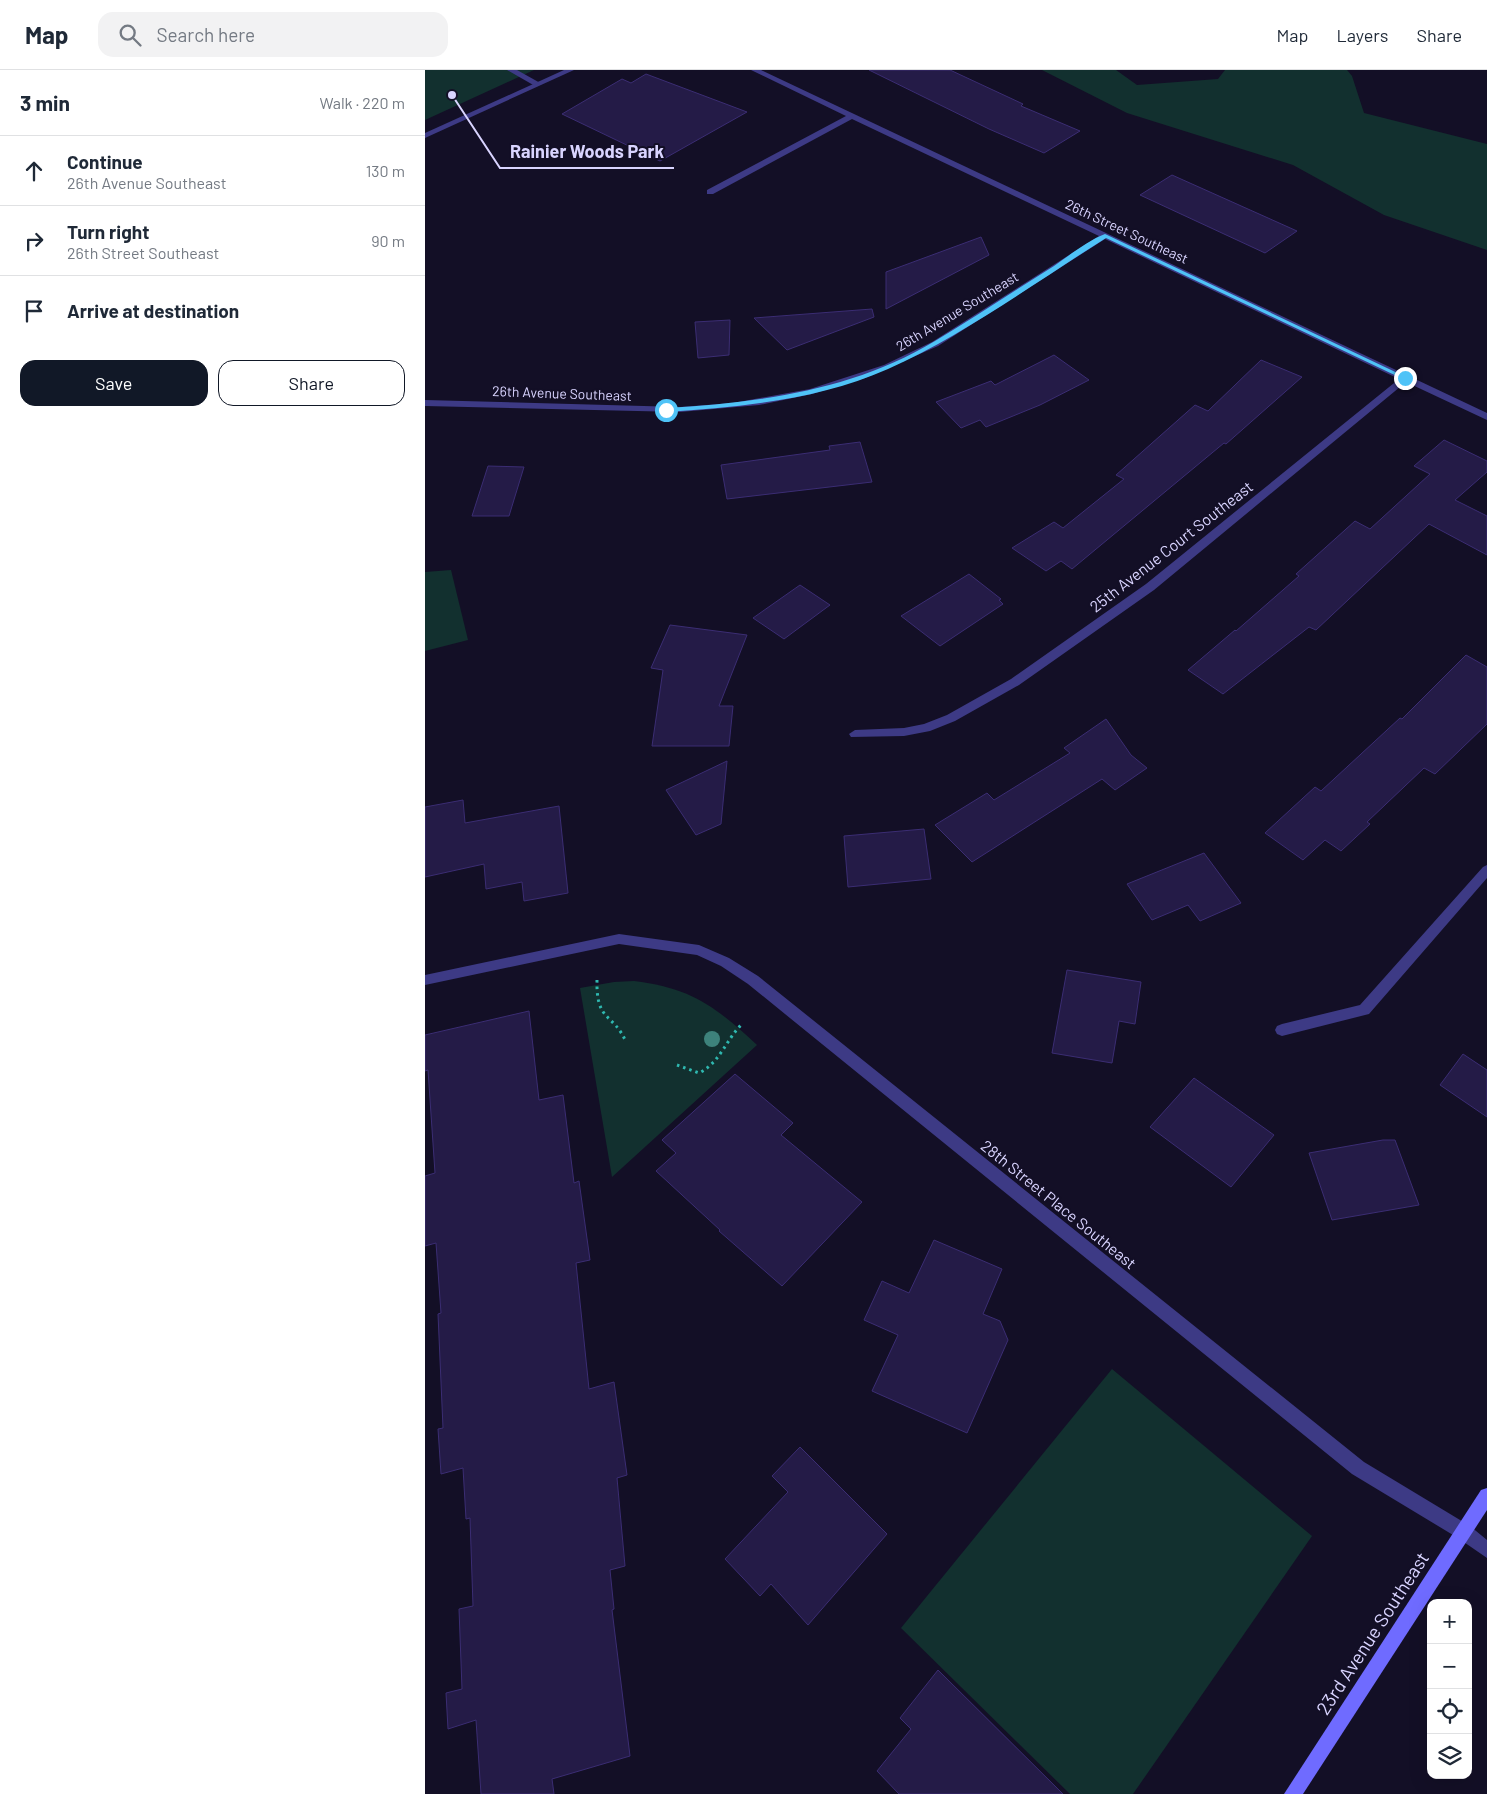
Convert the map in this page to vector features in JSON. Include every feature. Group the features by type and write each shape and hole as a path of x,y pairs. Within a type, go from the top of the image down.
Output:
{"street":[{"path":"511,70 538,84"},
{"path":"425,136 570,70"},
{"name":"26th Street Southeast","path":"755,70 1487,416"},
{"path":"710,192 851,116"},
{"name":"26th Avenue Southeast","path":"425,403 666,410 732,406 797,396 857,378 935,344 1105,236"},
{"name":"25th Avenue Court Southeast","path":"855,734 904,732 926,728 951,718 1015,682 1149,587 1405,378"},
{"path":"1282,1030 1364,1010 1487,870"},
{"name":"28th Street Place Southeast","path":"425,980 619,939 699,950 725,962 753,980 1358,1468 1464,1532 1487,1550"},
{"name":"23rd Avenue Southeast","path":"1293,1794 1487,1496"}],"path":[{"path":"597,980 596,997 598,1006 609,1020 621,1030 626,1042"},
{"path":"677,1066 699,1073 707,1070 718,1060 728,1039 743,1024"}],"green space":[{"path":"425,70 534,70 425,120"},
{"path":"1042,70 1116,70 1137,85 1218,79 1225,70 1347,70 1352,76 1364,113 1487,144 1487,250 1384,215 1293,165 1127,113"},
{"path":"451,570 468,640 425,651 425,572"},
{"path":"634,981 671,988 701,1001 715,1009 757,1045 612,1177 580,988 614,982"},
{"path":"1112,1369 1312,1536 1133,1794 1070,1794 901,1628"}],"building":[{"path":"869,70 950,70 1023,104 1021,106 1080,131 1044,153 989,129"},
{"path":"646,74 747,112 660,161 562,114 622,79 631,83"},
{"path":"1172,175 1297,231 1265,253 1140,195"},
{"path":"981,237 989,255 886,309 886,272"},
{"path":"872,309 874,317 787,350 754,318"},
{"path":"730,320 729,355 698,358 695,322"},
{"path":"1054,355 1089,380 1040,405 986,427 980,420 961,428 936,402 991,381 995,385"},
{"path":"1261,360 1302,377 1226,444 1224,443 1072,569 1061,561 1046,571 1012,548 1054,522 1063,528 1124,479 1116,475 1195,405 1208,411"},
{"path":"1444,440 1487,461 1487,472 1455,500 1487,516 1487,555 1429,524 1316,630 1309,627 1223,694 1188,670 1299,576 1296,574 1355,521 1370,529 1430,474 1414,466"},
{"path":"860,442 872,482 727,499 721,465 830,450 829,446"},
{"path":"488,466 524,467 509,516 472,516"},
{"path":"969,574 1001,599 999,600 1003,604 940,646 901,616"},
{"path":"800,585 830,605 784,639 753,618"},
{"path":"670,625 747,635 719,706 733,706 729,746 652,746 663,670 651,668"},
{"path":"1466,655 1487,667 1487,724 1435,774 1424,768 1367,822 1370,824 1341,851 1325,840 1303,860 1265,833 1315,787 1321,791 1400,718 1402,719"},
{"path":"1106,719 1131,755 1147,768 1115,790 1102,779 972,862 935,825 987,793 994,800 1070,753 1064,748"},
{"path":"727,761 721,824 696,835 666,790"},
{"path":"463,800 465,823 559,806 568,893 524,901 522,882 486,889 484,864 425,877 425,807"},
{"path":"924,829 931,879 848,887 844,836"},
{"path":"1204,853 1241,903 1200,921 1188,905 1152,920 1127,884"},
{"path":"1067,970 1141,982 1135,1024 1119,1021 1112,1063 1052,1053"},
{"path":"529,1011 539,1100 563,1095 574,1183 579,1181 590,1260 576,1263 589,1389 614,1382 627,1475 617,1478 625,1566 610,1570 614,1609 612,1610 630,1756 552,1779 554,1794 481,1794 476,1720 448,1729 446,1693 462,1689 459,1609 473,1606 470,1518 466,1519 463,1468 441,1474 438,1429 443,1428 438,1314 441,1313 436,1243 425,1246 425,1176 435,1173 428,1070 425,1071 425,1035"},
{"path":"1463,1054 1487,1070 1487,1117 1440,1085"},
{"path":"735,1074 793,1123 781,1135 862,1202 782,1286 719,1231 656,1171 676,1153 662,1140"},
{"path":"1194,1078 1274,1135 1231,1187 1150,1127"},
{"path":"1383,1140 1395,1140 1419,1205 1332,1220 1309,1153"},
{"path":"934,1240 1002,1269 983,1314 1000,1321 1008,1340 967,1433 872,1391 898,1335 864,1320 882,1281 909,1293"},
{"path":"800,1447 887,1534 808,1625 771,1584 760,1596 725,1559 788,1492 772,1476"},
{"path":"938,1670 1063,1794 899,1794 877,1771 911,1729 900,1718"}],"place":[{"name":"Rainier Woods Park","path":"452,95"}],"route":[{"path":"666,410 732,406 797,396 885,368 935,344 1105,236 1405,378"}]}
